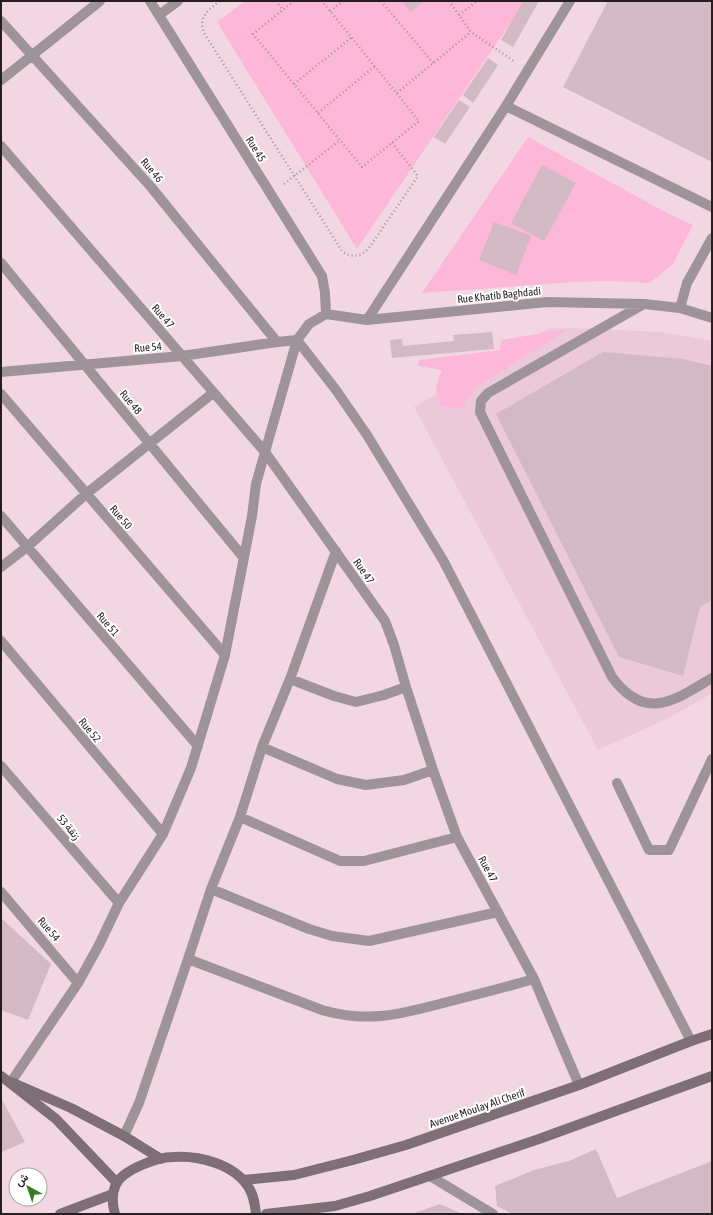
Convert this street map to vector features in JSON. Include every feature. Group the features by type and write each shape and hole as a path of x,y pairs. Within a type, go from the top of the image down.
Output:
{"main road":[{"name":"Avenue Moulay Ali Cherif","path":"242,1180 294,1175 382,1152 580,1086 712,1034"},
{"path":"1,1076 11,1082 71,1108 124,1136 161,1159"},
{"path":"266,1214 333,1210 539,1139 712,1076"},
{"path":"11,1082 56,1119 117,1183"},
{"path":"115,1214 113,1208 113,1194 117,1183 125,1174 149,1162 172,1156 209,1160 224,1166 249,1187 254,1199 256,1214"},
{"path":"60,1214 113,1194"}],"street":[{"path":"1,80 33,55 88,5 100,1"},
{"name":"Rue 45","path":"150,1 322,276 325,293 326,314"},
{"path":"159,16 178,1"},
{"path":"367,320 506,106 570,1"},
{"name":"Rue 46","path":"1,20 151,187 276,342"},
{"path":"506,106 712,207"},
{"name":"Rue 47","path":"1,146 265,452 384,621 394,645 433,770 457,836 534,979 580,1086"},
{"path":"680,308 687,283 712,238"},
{"name":"Rue 48","path":"1,263 243,557"},
{"name":"Rue Khatib Baghdadi","path":"326,314 367,320 547,302 644,304 680,308 712,318"},
{"path":"644,304 488,393 481,401 480,412 612,678 621,690 633,698 648,703 663,703 678,698 712,678"},
{"path":"11,1082 78,982 99,945 119,904 163,834 191,768 225,654 252,516 256,484 297,340 309,324 326,314"},
{"path":"297,340 336,390 367,436 443,560 691,1041"},
{"name":"Rue 54","path":"1,372 182,356 297,340"},
{"path":"1,567 27,547 86,494 213,393"},
{"name":"Rue 50","path":"1,394 225,654"},
{"name":"Rue 51","path":"1,516 198,746"},
{"path":"124,1136 139,1103 211,889 240,817 262,747 290,679 336,551"},
{"name":"Rue 52","path":"1,641 163,834"},
{"path":"290,679 334,696 356,702 384,695 406,687"},
{"path":"262,747 337,779 366,785 404,780 433,770"},
{"path":"617,783 649,850 669,850 712,760"},
{"name":"زنقة 53","path":"1,766 119,904"},
{"path":"240,817 340,861 364,861 457,836"},
{"path":"211,889 309,929 332,936 369,941 498,912"},
{"name":"Rue 54","path":"1,892 78,982"},
{"path":"188,960 322,1010 336,1014 363,1017 381,1017 404,1013 534,979"},
{"path":"430,1176 493,1214"}],"path":[{"path":"219,1 207,11 204,16 202,28 204,34 342,251 350,256 360,255 369,248 418,176 392,143"},
{"path":"276,1 283,10"},
{"path":"294,1 254,34 362,167 419,121 322,1"},
{"path":"330,11 343,1"},
{"path":"381,1 433,63"},
{"path":"449,1 471,32 528,71"},
{"path":"459,14 477,1"},
{"path":"397,93 471,32"},
{"path":"294,84 352,37"},
{"path":"318,113 375,66"},
{"path":"271,194 340,140"}],"shaded area":[{"path":"245,1 525,1 357,249 217,22"},
{"path":"528,137 669,214 693,225 673,264 650,283 610,281 576,282 422,293"},
{"path":"574,328 662,332 712,341 712,693 669,718 598,750 414,407 547,329"},
{"path":"568,329 477,387 467,399 463,409 441,406 436,388 442,370 418,366 419,360 500,350 501,340"}],"building":[{"path":"402,1 425,1 410,12"},
{"path":"523,1 539,1 513,47 501,40"},
{"path":"608,1 712,1 712,162 563,87"},
{"path":"488,58 498,65 473,103 463,95"},
{"path":"459,100 470,107 445,144 434,137"},
{"path":"542,165 576,183 544,241 511,223"},
{"path":"494,222 531,236 516,275 479,260"},
{"path":"492,332 494,349 392,358 390,340 402,339 403,346 454,341 453,335"},
{"path":"603,352 683,359 712,366 712,600 700,607 683,676 619,657 496,414"},
{"path":"1,918 51,964 28,1020 1,1010"},
{"path":"1,1098 25,1142 1,1152"},
{"path":"596,1149 617,1198 712,1161 712,1213 513,1214 497,1206 495,1186 534,1170 569,1161"},
{"path":"440,1204 462,1214 412,1214"}]}
